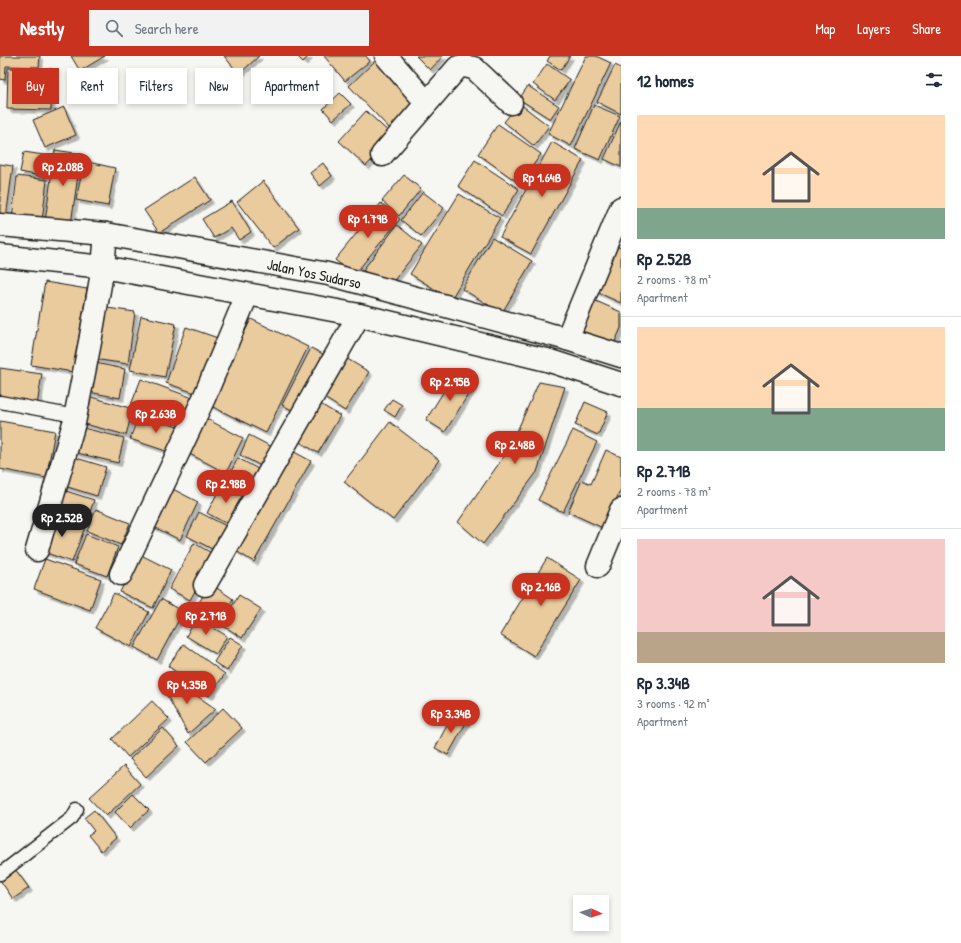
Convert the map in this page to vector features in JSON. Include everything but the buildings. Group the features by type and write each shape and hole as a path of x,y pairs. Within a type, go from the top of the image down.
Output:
{"street":[{"path":"386,56 426,102"},
{"path":"382,154 458,67 463,66 474,68 510,103"},
{"path":"567,339 621,208"},
{"name":"Jalan Yos Sudarso","path":"0,224 106,234 328,274 567,339 621,356"},
{"path":"37,550 75,416 103,267 106,234"},
{"name":"Jalan Yos Sudarso","path":"0,256 103,267 359,315 547,360 621,384"},
{"path":"122,574 204,398 247,295"},
{"path":"205,585 359,315"},
{"path":"483,344 488,318"},
{"path":"598,566 621,510"}],"lane":[{"path":"0,402 75,416"},
{"path":"0,874 72,818 77,808"}]}
